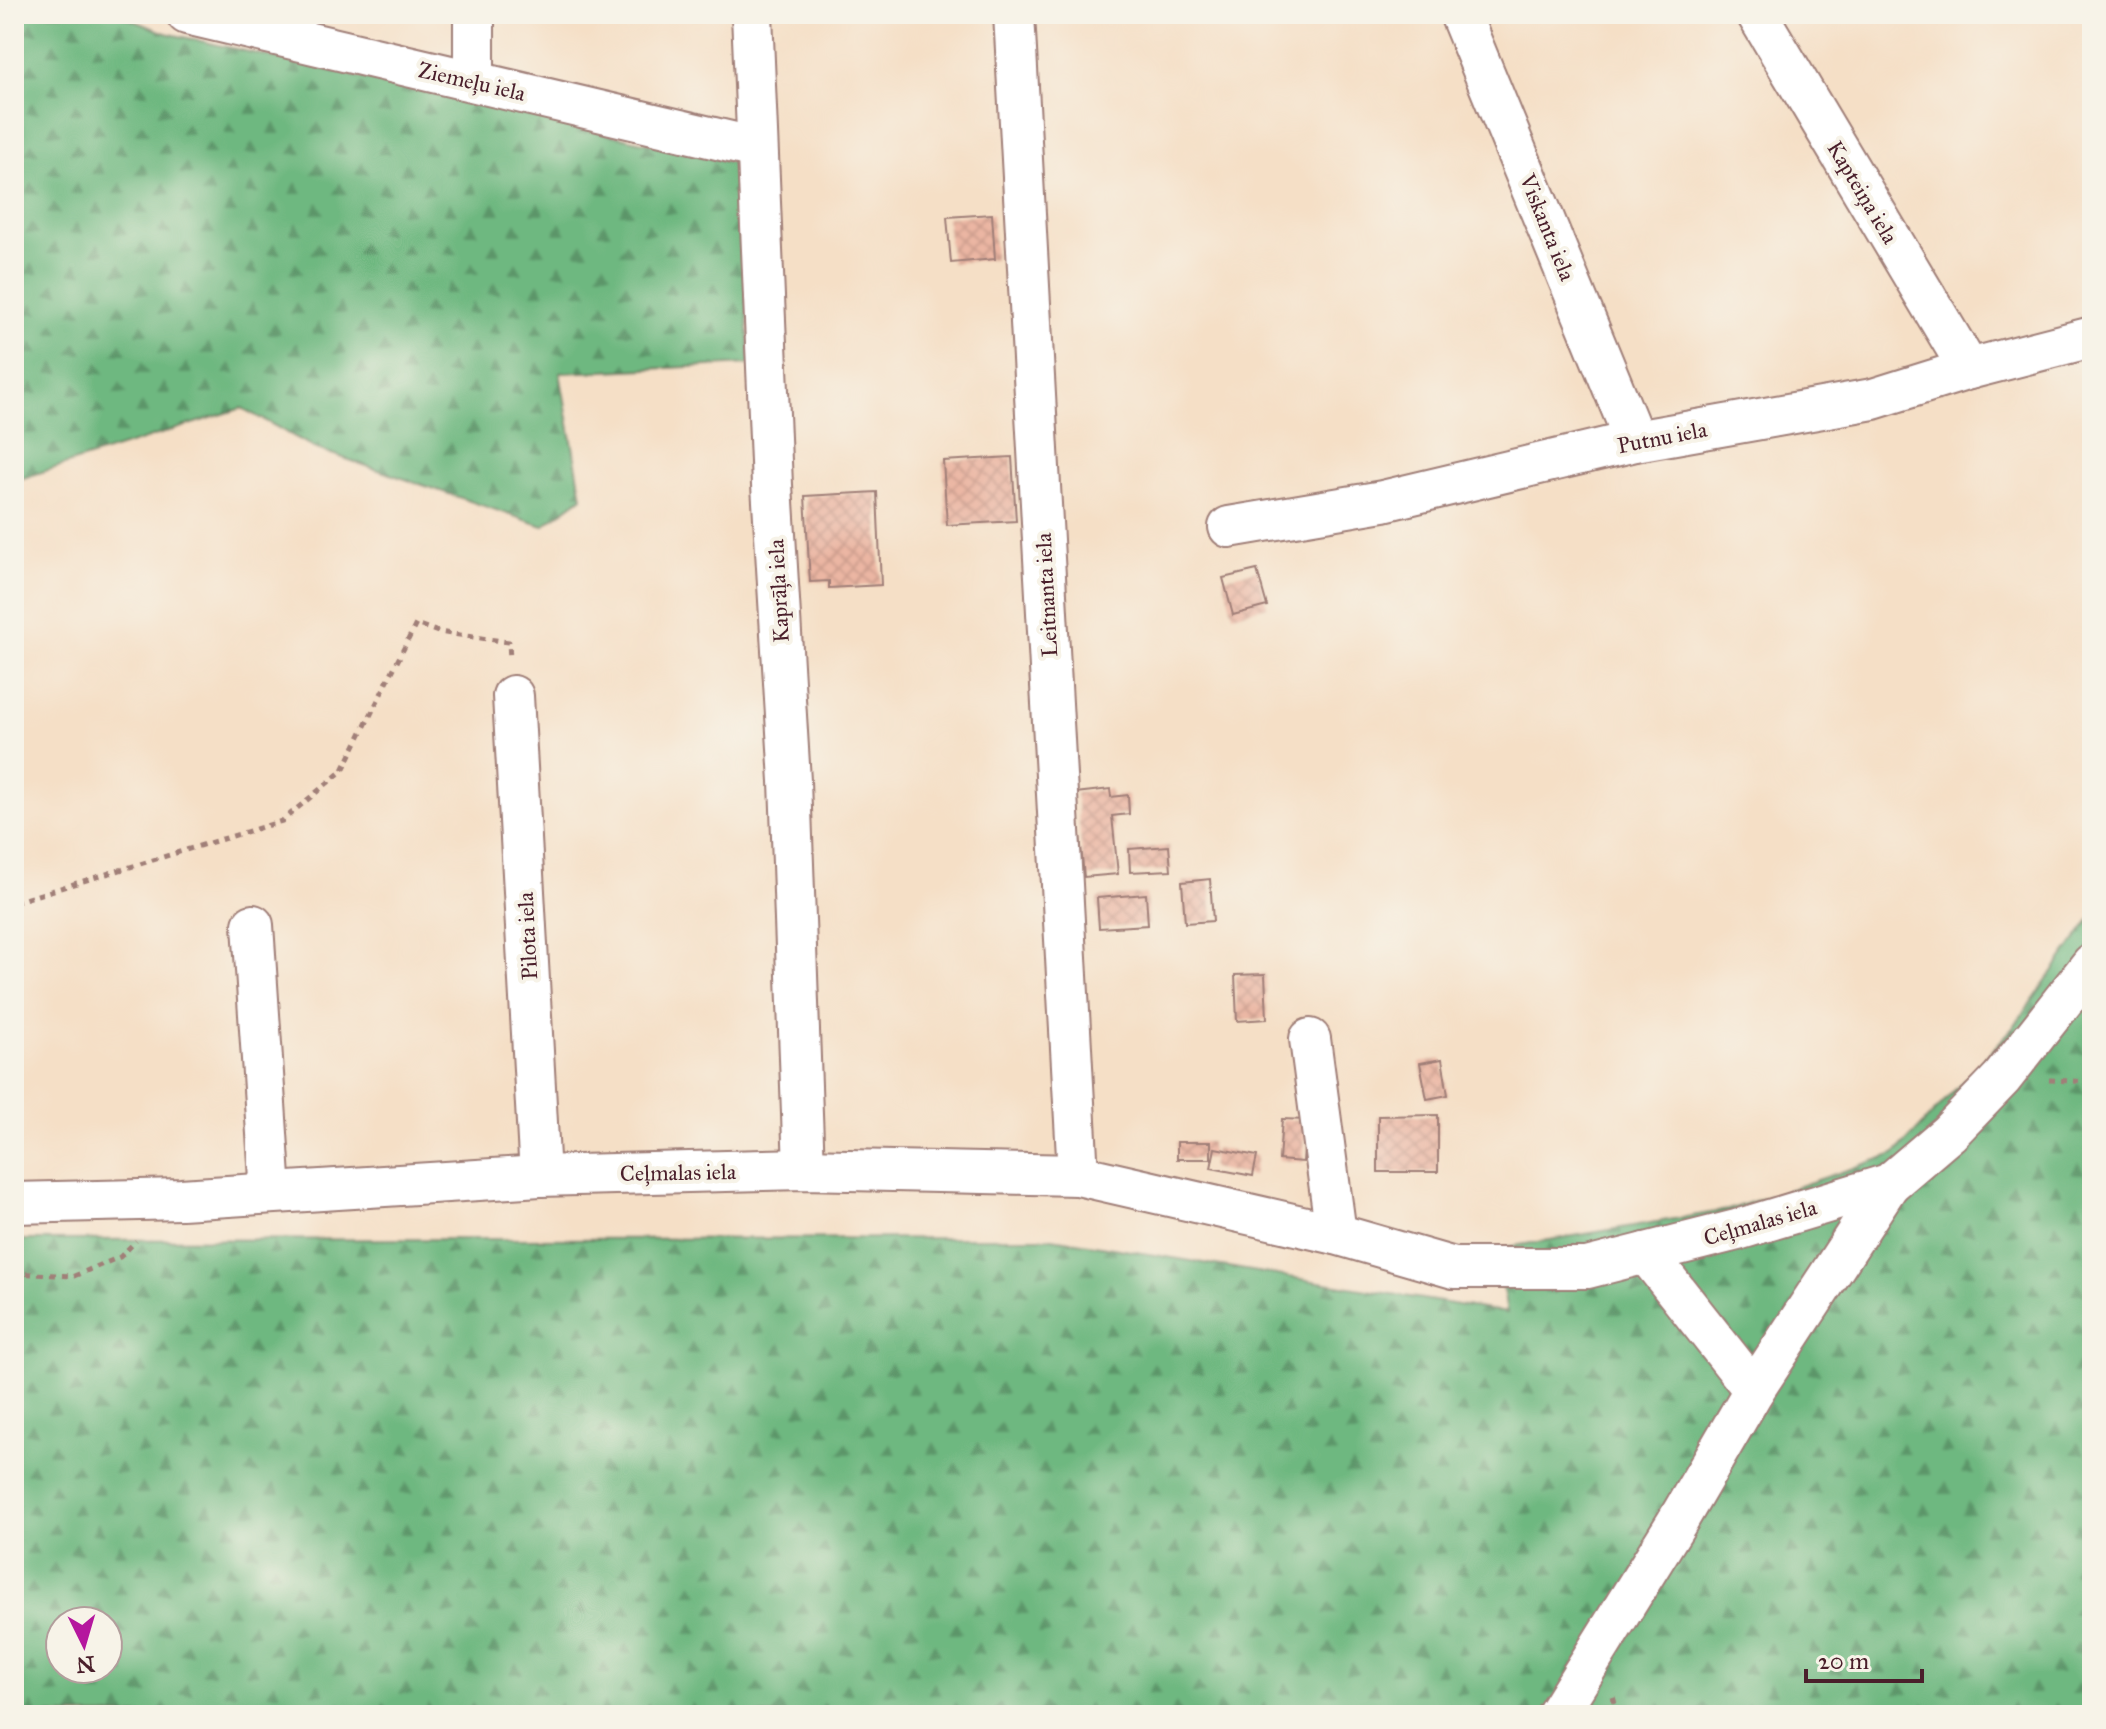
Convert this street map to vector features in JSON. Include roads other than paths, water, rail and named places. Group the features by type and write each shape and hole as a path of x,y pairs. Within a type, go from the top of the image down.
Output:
{"street":[{"path":"474,14 474,81"},
{"name":"Kaprāļa iela","path":"752,14 772,485 790,781 804,1169"},
{"name":"Leitnanta iela","path":"1014,14 1078,1175"},
{"name":"Viskanta iela","path":"1460,14 1635,441"},
{"name":"Kapteiņa iela","path":"1757,14 1969,369"},
{"name":"Ziemeļu iela","path":"191,15 756,148"},
{"name":"Putnu iela","path":"1229,527 1383,501 1635,441 1873,399 1969,369 2092,337"},
{"name":"Pilota iela","path":"513,696 540,1176"},
{"path":"253,925 271,1193"},
{"name":"Ceļmalas iela","path":"14,1203 181,1199 540,1176 804,1169 1078,1175 1336,1234 1454,1268 1587,1268 1737,1230 1889,1184 1949,1133 2002,1078 2092,964"},
{"path":"1310,1039 1336,1234"},
{"path":"1557,1715 1677,1522 1754,1390 1889,1184"},
{"path":"1646,1253 1754,1390"}]}
